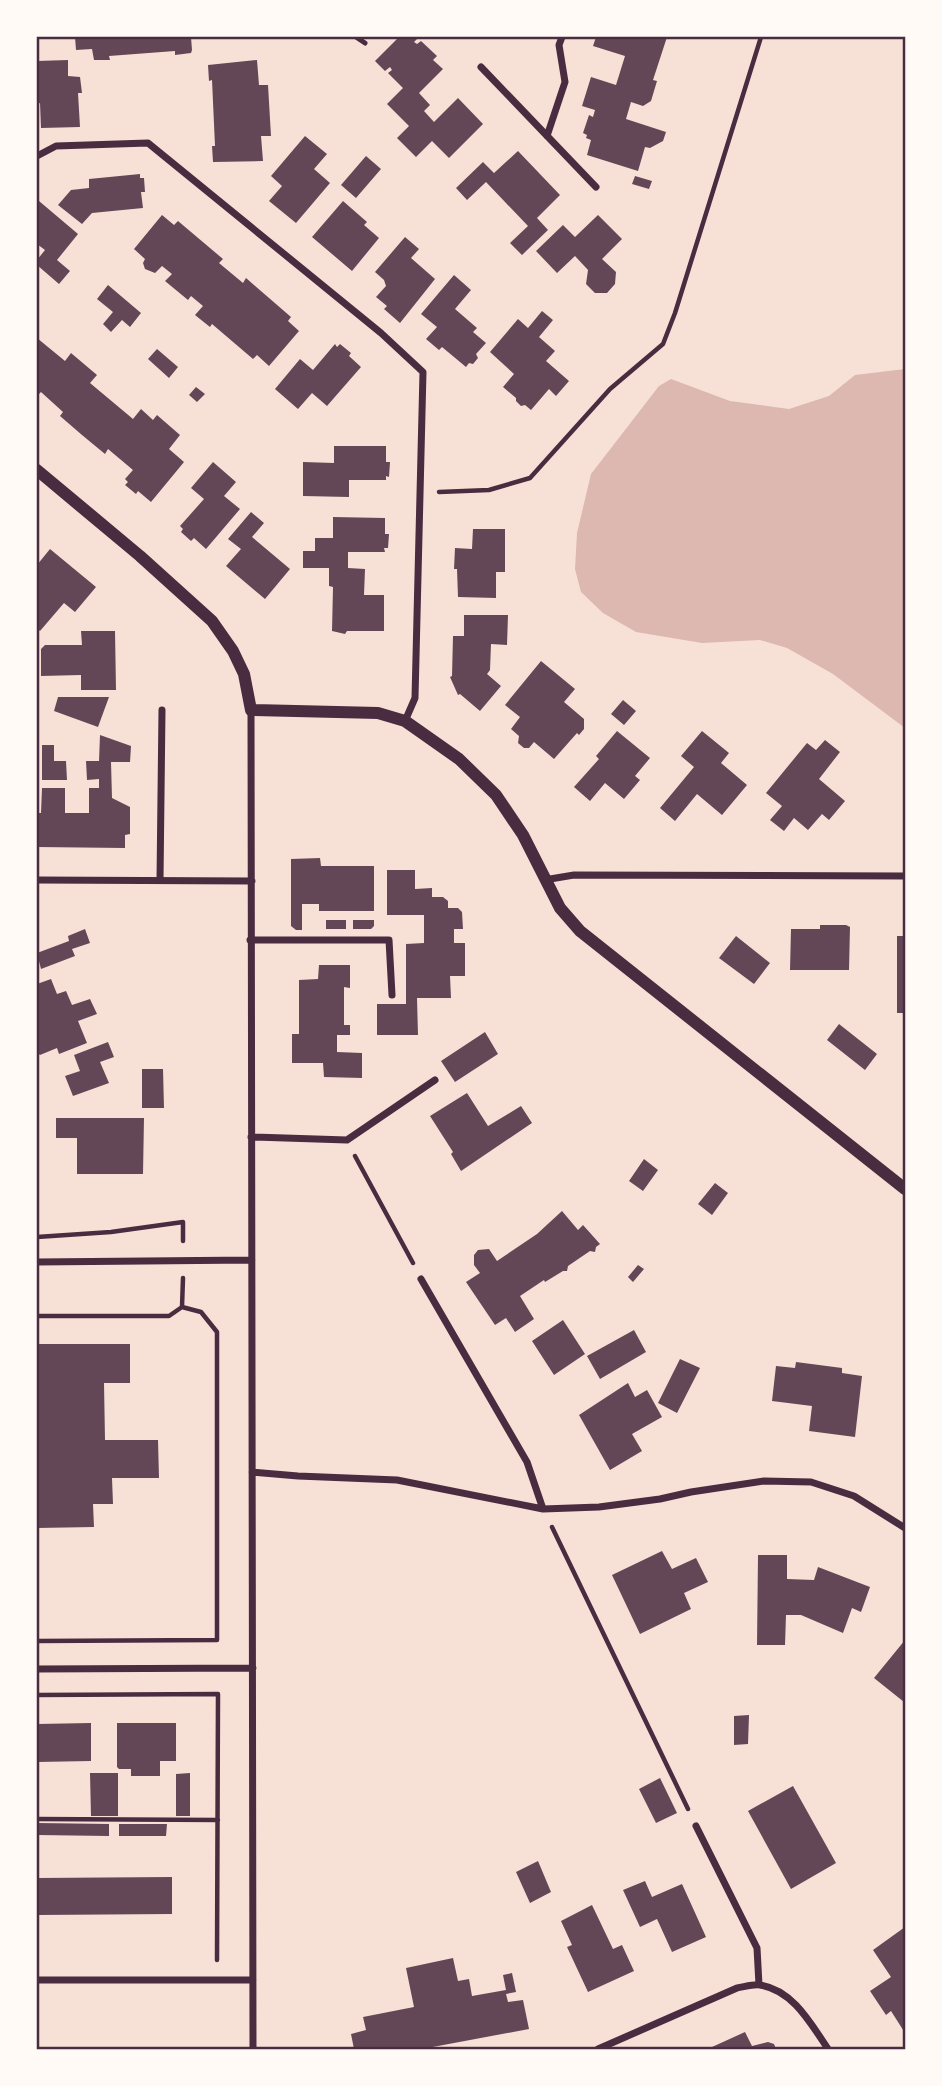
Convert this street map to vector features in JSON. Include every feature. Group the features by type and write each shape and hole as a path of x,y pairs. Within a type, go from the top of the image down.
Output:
{"street":[{"path":"547,136 565,82 559,46 562,37"},
{"path":"481,66 596,187"},
{"path":"37,156 56,146 148,143 381,333 422,372 415,698 405,721"},
{"path":"37,470 140,556 212,621 233,651 244,674 251,710 253,2049"},
{"path":"160,880 162,710"},
{"path":"251,710 378,713 405,721 459,759 496,795 523,835 560,908 580,931 905,1189"},
{"path":"544,880 574,875 905,876"},
{"path":"37,880 252,881"},
{"path":"250,940 389,940 392,995"},
{"path":"251,1137 347,1140 435,1080"},
{"path":"37,1262 251,1260"},
{"path":"421,1279 527,1462 543,1509"},
{"path":"252,1472 397,1479 543,1509 623,1504 764,1481 811,1482 854,1496 905,1528"},
{"path":"37,1669 253,1668"},
{"path":"696,1825 757,1948 759,1985"},
{"path":"37,1980 253,1980"},
{"path":"598,2049 737,1987 759,1985 785,1995 802,2012 828,2049"}],"lane":[{"path":"356,37 365,43"}],"path":[{"path":"421,492 489,490 530,478 610,389 663,344 761,37"},
{"path":"347,1140 421,1279"},
{"path":"37,1641 217,1640 217,1332 201,1312 182,1307"},
{"path":"543,1509 696,1825"},
{"path":"37,1695 218,1694 217,1980"},
{"path":"37,1819 218,1820"}],"shaded area":[{"path":"905,369 905,728 833,674 787,648 760,640 702,643 636,632 603,613 581,592 575,569 577,533 591,474 659,386 671,379 730,401 789,409 829,396 855,375"}],"building":[{"path":"75,37 191,37 192,50 191,53 175,55 175,51 109,56 110,60 94,60 92,49 76,50"},
{"path":"399,37 419,37 414,42 417,44 421,41 437,56 433,60 443,69 419,93 430,105 424,111 434,122 458,98 483,124 449,158 432,141 416,157 397,138 409,126 387,104 403,88 388,73 392,70 390,67 385,71 375,61"},
{"path":"596,37 667,37 653,80 657,81 651,101 643,106 631,102 626,119 666,132 663,141 650,148 645,147 638,171 587,155 591,140 583,133 589,115 593,117 595,110 582,106 591,77 616,85 625,56 593,46"},
{"path":"68,60 68,76 80,77 80,127 41,128 40,103 37,104 37,61"},
{"path":"257,60 259,85 268,85 271,136 261,136 263,161 213,162 212,146 215,146 212,80 209,81 208,65"},
{"path":"305,136 327,154 314,169 330,183 296,223 269,201 282,186 271,176"},
{"path":"518,151 560,195 537,218 548,230 522,255 510,243 528,226 486,182 467,200 456,188 483,162 494,173"},
{"path":"366,156 381,169 356,198 341,185"},
{"path":"140,174 140,178 144,178 145,192 141,192 143,208 92,213 82,224 58,205 71,190 89,188 89,179"},
{"path":"635,176 652,181 649,189 632,184"},
{"path":"39,201 78,234 57,260 70,271 59,284 37,265 37,260 45,250 37,244"},
{"path":"343,201 367,222 364,225 379,238 352,271 312,237"},
{"path":"162,215 174,225 178,221 223,259 219,263 243,283 246,278 291,317 288,321 299,331 269,366 257,355 253,359 212,324 210,327 195,315 203,306 191,296 188,300 165,281 172,274 162,266 155,273 145,269 145,259 134,249"},
{"path":"598,215 622,239 602,259 616,272 615,284 607,293 595,293 586,284 588,270 575,256 557,273 536,251 563,225 575,237"},
{"path":"405,237 419,249 411,258 435,279 400,323 384,309 387,306 376,297 386,286 384,280 375,272"},
{"path":"454,275 471,290 455,309 477,328 473,332 486,343 476,354 478,358 473,364 469,363 466,367 442,347 439,350 426,339 437,327 421,314"},
{"path":"108,285 141,313 130,327 122,320 111,332 103,324 113,312 97,299"},
{"path":"542,311 553,320 539,337 555,351 546,361 569,381 556,396 549,389 531,410 525,405 521,406 503,387 514,374 490,352 518,319 528,328"},
{"path":"37,338 65,361 71,353 97,375 90,383 133,419 141,409 153,420 157,415 180,435 169,449 184,462 151,502 125,485 128,482 125,479 133,470 108,449 105,454 82,435 60,416 63,412 41,392 37,396"},
{"path":"335,344 337,347 340,344 351,353 349,356 361,367 327,406 312,393 298,409 275,389 300,359 313,370"},
{"path":"157,349 178,367 169,378 148,359"},
{"path":"196,387 205,394 197,402 189,395"},
{"path":"334,446 386,446 386,462 390,462 389,477 386,476 386,480 349,480 349,497 303,496 303,462 334,463"},
{"path":"213,462 236,482 224,496 240,509 206,549 194,538 191,541 181,532 183,529 180,526 204,499 191,488"},
{"path":"251,512 264,523 252,537 290,569 265,599 226,566 241,549 228,539"},
{"path":"333,517 385,518 385,534 389,534 385,552 348,552 348,568 365,569 364,595 384,595 384,631 347,631 345,634 332,631 333,587 329,586 329,568 303,568 303,551 315,551 315,538 333,538"},
{"path":"473,529 505,529 505,572 496,572 496,598 458,597 457,569 454,569 455,548 472,549"},
{"path":"50,549 96,587 75,612 64,603 40,631 37,628 37,565"},
{"path":"464,615 508,615 507,645 491,644 490,670 487,674 501,686 480,711 458,695 450,677 453,636 464,636"},
{"path":"81,631 115,631 116,690 81,690 81,675 41,676 41,649 45,645 82,645"},
{"path":"541,661 575,689 564,702 584,719 584,729 579,735 577,733 554,759 534,742 529,748 518,743 519,736 511,729 520,717 505,705"},
{"path":"58,697 109,697 98,727 54,711"},
{"path":"623,700 636,711 624,725 611,714"},
{"path":"617,731 650,758 635,776 640,780 624,799 605,783 590,801 574,787 599,759 596,756"},
{"path":"702,731 729,753 721,763 747,785 722,815 697,794 675,821 660,808 694,767 681,756"},
{"path":"100,735 131,746 130,762 111,762 112,798 130,807 130,834 125,835 125,848 37,847 37,813 41,813 42,788 65,788 65,813 89,813 89,788 99,788 99,779 87,780 86,761 99,761"},
{"path":"825,740 840,752 819,779 845,801 829,820 822,814 808,830 794,818 784,831 770,820 782,806 766,793 807,743 816,750"},
{"path":"42,745 54,745 54,761 66,761 67,780 42,780"},
{"path":"320,858 321,866 374,866 374,911 319,911 319,904 302,904 302,930 296,930 291,926 291,859"},
{"path":"387,870 415,870 415,889 432,888 432,897 443,897 448,901 448,908 458,908 462,912 463,929 454,929 454,943 465,943 465,976 450,976 451,998 417,998 418,1035 377,1035 377,1004 406,1004 406,944 424,943 424,915 387,915"},
{"path":"326,920 346,920 346,929 326,929"},
{"path":"353,920 374,920 374,926 371,929 353,929"},
{"path":"820,925 850,927 849,970 790,970 791,929 820,929"},
{"path":"85,929 90,943 72,949 75,956 41,969 37,953 69,941 68,936"},
{"path":"736,936 770,963 754,984 719,958"},
{"path":"897,936 905,936 905,1013 897,1013"},
{"path":"319,965 350,965 350,988 344,987 344,1025 350,1025 350,1035 337,1035 337,1052 362,1053 362,1078 324,1077 323,1063 292,1063 292,1034 299,1034 299,980 318,979"},
{"path":"51,979 57,994 66,991 72,1005 90,999 97,1014 78,1021 87,1043 59,1054 57,1048 40,1055 37,1052 37,984"},
{"path":"839,1024 877,1054 865,1070 827,1040"},
{"path":"485,1032 498,1054 455,1082 441,1061"},
{"path":"108,1042 114,1057 100,1062 109,1083 73,1096 65,1076 80,1071 74,1055"},
{"path":"142,1069 163,1069 164,1108 142,1108"},
{"path":"467,1093 488,1126 521,1106 532,1123 461,1171 451,1154 453,1152 430,1116"},
{"path":"56,1118 144,1118 143,1174 77,1174 77,1138 56,1138"},
{"path":"644,1159 658,1170 643,1191 629,1181"},
{"path":"715,1183 728,1193 712,1215 698,1204"},
{"path":"562,1211 578,1230 583,1225 600,1244 595,1252 590,1251 568,1266 567,1271 545,1282 544,1280 520,1296 534,1319 515,1332 506,1318 495,1325 466,1282 480,1273 474,1265 474,1255 478,1250 489,1249 497,1261 537,1234"},
{"path":"638,1265 644,1269 633,1282 628,1277"},
{"path":"563,1320 585,1354 554,1375 532,1341"},
{"path":"634,1330 646,1352 600,1379 587,1356"},
{"path":"37,1344 130,1344 130,1383 104,1383 105,1440 158,1440 159,1478 112,1478 113,1504 93,1504 94,1527 37,1528"},
{"path":"680,1359 700,1368 677,1413 658,1403"},
{"path":"796,1362 842,1368 842,1373 862,1376 855,1437 809,1431 812,1406 772,1401 776,1366 795,1368"},
{"path":"628,1383 635,1397 647,1390 662,1417 632,1434 642,1451 610,1470 579,1415"},
{"path":"662,1551 672,1569 696,1558 708,1582 684,1593 691,1609 640,1634 612,1575"},
{"path":"758,1555 787,1555 787,1579 814,1580 818,1567 870,1587 861,1612 852,1608 843,1633 801,1615 786,1615 785,1645 757,1645"},
{"path":"905,1640 905,1701 904,1702 874,1678"},
{"path":"749,1715 748,1744 734,1745 734,1716"},
{"path":"91,1723 91,1761 37,1762 37,1724"},
{"path":"117,1723 176,1723 176,1761 160,1761 160,1776 131,1776 131,1769 119,1769"},
{"path":"90,1773 118,1773 118,1816 91,1816"},
{"path":"190,1773 190,1816 176,1816 176,1774"},
{"path":"660,1778 677,1813 656,1823 639,1789"},
{"path":"793,1786 836,1863 791,1889 748,1811"},
{"path":"37,1823 109,1824 109,1836 37,1835"},
{"path":"119,1824 167,1824 166,1836 119,1836"},
{"path":"538,1861 551,1892 530,1903 516,1872"},
{"path":"172,1877 172,1914 37,1915 37,1878"},
{"path":"645,1881 652,1897 682,1884 706,1937 672,1952 657,1919 640,1927 623,1890"},
{"path":"592,1905 613,1949 622,1945 634,1971 588,1992 567,1947 572,1945 561,1921"},
{"path":"905,1927 905,2033 891,2011 886,2015 870,1991 891,1977 873,1950"},
{"path":"453,1958 458,1981 469,1979 472,1996 506,1990 503,1975 512,1973 516,1992 506,1994 508,2002 523,2000 529,2029 422,2049 354,2049 351,2034 366,2030 363,2017 414,2007 406,1968"},
{"path":"745,2032 752,2046 768,2042 774,2044 776,2049 712,2047"}]}
